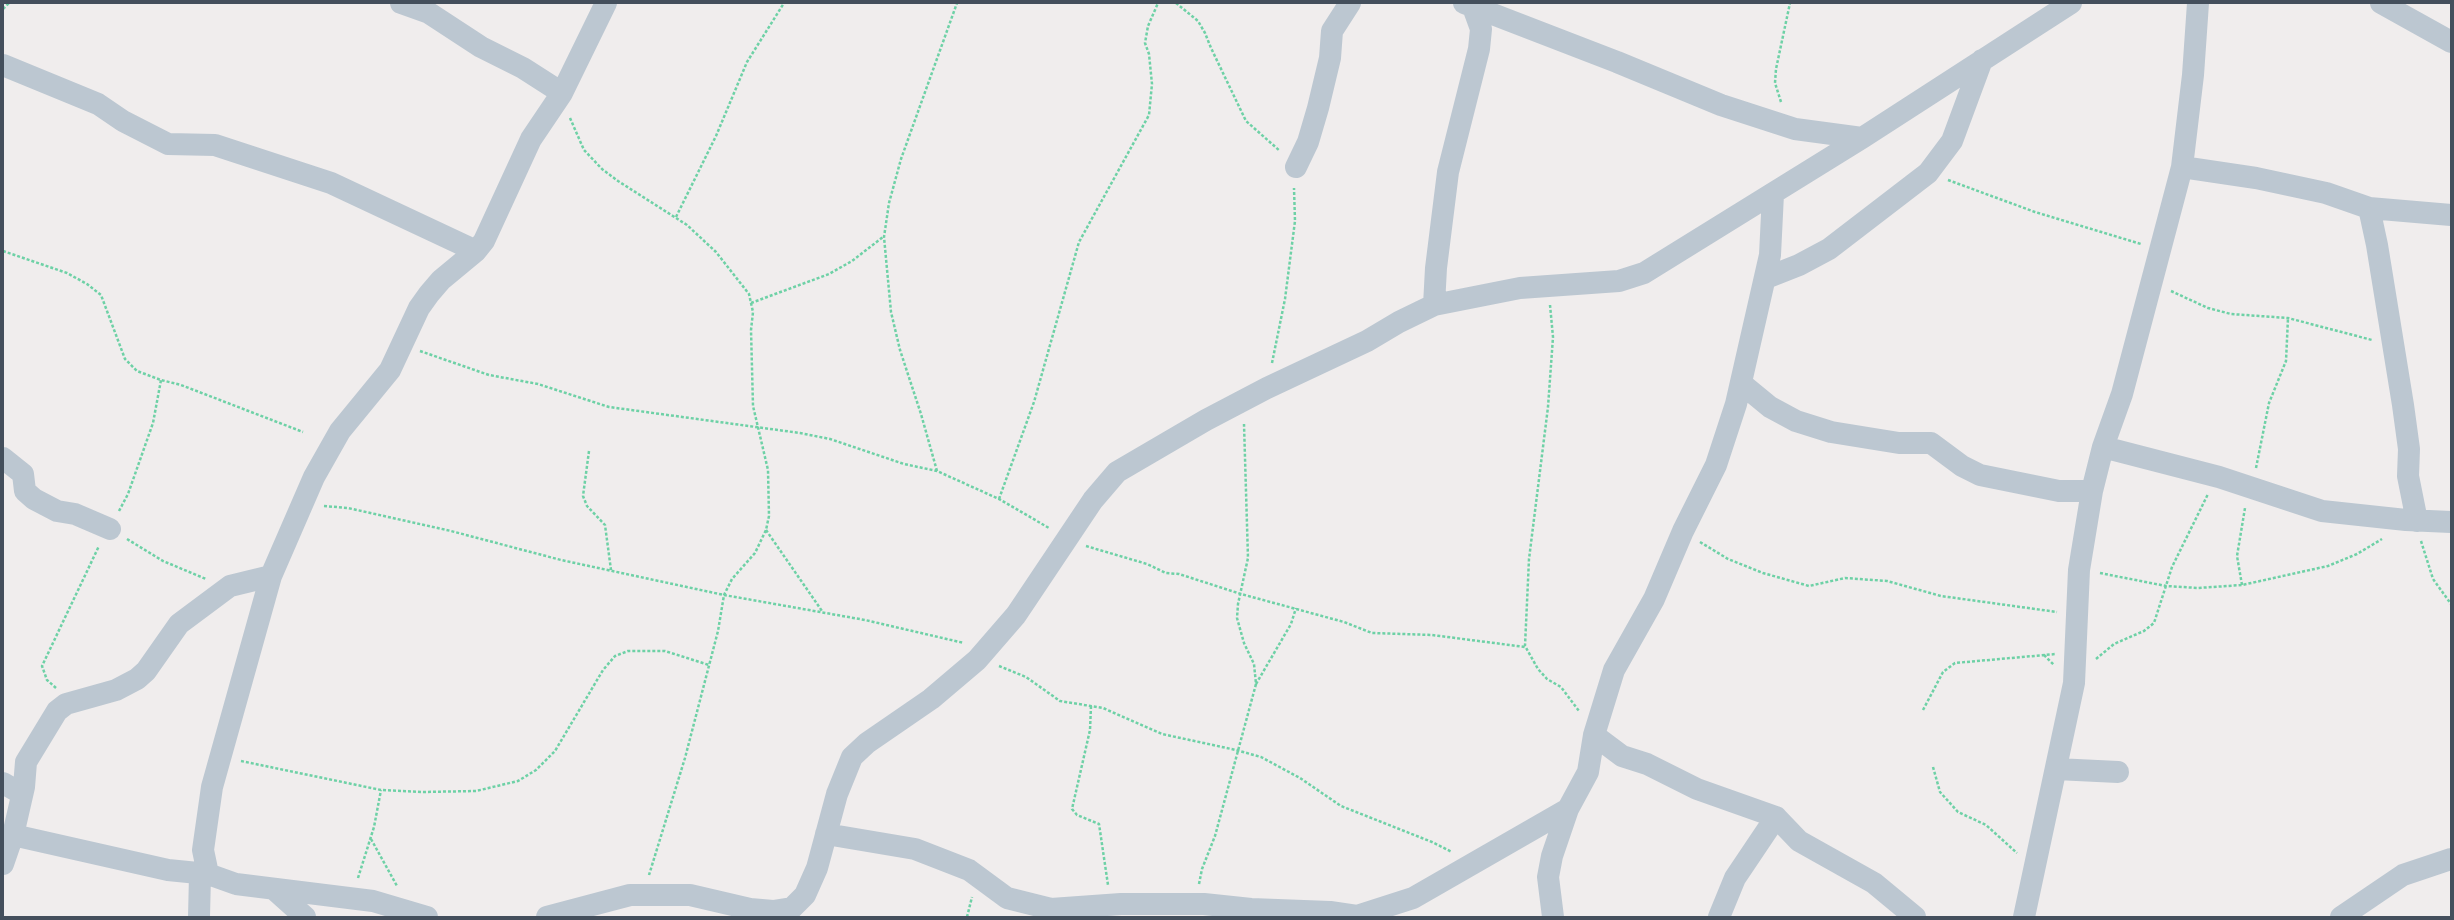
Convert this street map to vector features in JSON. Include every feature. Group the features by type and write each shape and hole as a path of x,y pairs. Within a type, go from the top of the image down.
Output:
{"street":[{"path":"199,917 204,875 205,831 212,787 271,576 302,503 314,477 340,431 381,383 403,346 419,308 441,280 476,251 484,241 531,139 562,93 606,3"},
{"path":"1296,167 1308,142 1318,108 1330,58 1332,31 1350,3"},
{"path":"547,917 630,895 690,895 750,909 792,913 805,895 816,868 844,773 852,758 866,743 931,699 983,654 1016,615 1093,500 1117,472 1165,443 1244,400 1360,344 1434,305 1520,288 1619,281 1644,274 1862,138 2071,3"},
{"path":"2024,917 2074,683 2074,653 2079,570 2092,491 2103,447 2122,394 2182,167 2193,75 2198,3"},
{"path":"2381,3 2451,42"},
{"path":"412,5 429,13 482,47 523,68 562,93"},
{"path":"1468,5 1617,62 1721,105 1795,128 1862,138"},
{"path":"1434,305 1436,268 1448,172 1479,49 1481,30 1468,5"},
{"path":"1766,278 1799,265 1829,249 1928,173 1937,163 1955,136 1982,60"},
{"path":"3,66 98,104 123,121 168,144 215,144 331,183 476,251"},
{"path":"2182,167 2256,178 2326,193 2369,208 2451,215"},
{"path":"1553,917 1548,877 1552,856 1568,809 1588,772 1594,736 1614,670 1654,599 1683,531 1716,465 1742,384 1766,278 1772,237 1773,194"},
{"path":"2369,208 2377,245 2409,450 2408,476 2412,520"},
{"path":"1742,384 1770,407 1796,421 1831,432 1899,443 1931,443 1962,466 1980,475 2059,491 2092,491"},
{"path":"2103,447 2219,477 2322,511 2412,520 2451,522"},
{"path":"3,458 23,474 25,491 34,499 57,511 75,514 110,529"},
{"path":"3,864 13,835 22,794 26,762 57,711 66,704 116,690 137,679 146,671 179,624 230,586 271,576"},
{"path":"1594,736 1622,756 1647,764 1697,789 1776,817 1799,841 1874,883 1915,917"},
{"path":"2056,769 2118,772"},
{"path":"3,783 22,794"},
{"path":"826,834 915,849 970,870 1007,898 1025,904 1051,909 1112,905 1203,911 1251,909 1330,912 1356,917 1413,898 1568,809"},
{"path":"1719,917 1735,878 1776,817"},
{"path":"13,835 168,870 204,875 236,884 352,899 418,914"},
{"path":"2341,917 2403,875 2451,859"},
{"path":"275,890 305,917"}],"path":[{"path":"3,9 9,3"},
{"path":"676,217 716,136 747,62 783,3"},
{"path":"937,471 898,343 891,312 884,237 889,203 901,159 957,3"},
{"path":"999,499 1034,402 1080,242 1149,116 1152,84 1148,54 1144,42 1152,14 1158,3"},
{"path":"1176,3 1198,21 1246,121 1296,167 1295,221 1285,299 1267,388"},
{"path":"1790,3 1775,83 1779,98 1795,128"},
{"path":"562,93 574,131 584,150 618,181 676,217 716,252 738,277 749,294 753,312 751,330 753,406 768,470 769,516 766,530 755,553 732,579 724,595 709,664 685,758 642,895"},
{"path":"1928,173 2035,212 2160,251"},
{"path":"751,303 829,274 852,261 884,237"},
{"path":"3,251 67,273 87,284 101,295 126,360 137,370 161,380 181,385 303,432"},
{"path":"2152,282 2208,308 2219,311 2231,314 2288,318 2366,339 2391,342"},
{"path":"1549,285 1552,337 1548,407 1529,558 1525,647 1538,669 1547,679 1561,687 1578,708 1585,726 1594,736"},
{"path":"2242,585 2238,549 2251,488 2262,447 2269,403 2286,361 2288,318"},
{"path":"403,346 489,375 538,384 609,407 759,428 800,432 830,439 904,464 937,471 999,499 1067,540 1241,594 1344,622 1372,633 1432,635 1525,647"},
{"path":"1244,400 1248,558 1237,618 1244,643 1254,664 1256,684"},
{"path":"589,451 583,496 587,506 605,525 611,570"},
{"path":"2074,683 2106,650 2151,627 2180,550 2197,519 2206,497 2219,477"},
{"path":"302,503 348,508 451,531 561,560 724,595 822,611 938,639 983,654 1026,677 1060,701 1103,708 1162,734 1261,757 1284,769 1341,806 1432,842 1473,864"},
{"path":"2079,570 2166,586 2198,588 2242,585 2328,566 2376,544 2412,520 2427,567 2433,579 2451,604"},
{"path":"110,529 187,572 230,586"},
{"path":"766,530 822,611"},
{"path":"1683,531 1728,559 1763,573 1809,586 1845,578 1887,581 1941,596 2076,615"},
{"path":"1203,911 1200,875 1215,836 1236,750 1256,684 1291,624 1296,608"},
{"path":"221,756 266,768 381,790 423,792 476,791 518,781 536,770 555,752 603,670 615,656 628,651 665,651 709,664"},
{"path":"1923,710 1943,672 1955,663 2074,653"},
{"path":"1091,706 1090,730 1072,810 1077,815 1100,824 1103,861 1112,905"},
{"path":"1933,767 1940,792 1958,812 1986,825 2035,870"},
{"path":"352,899 371,839 381,790"},
{"path":"371,839 418,914"}]}
